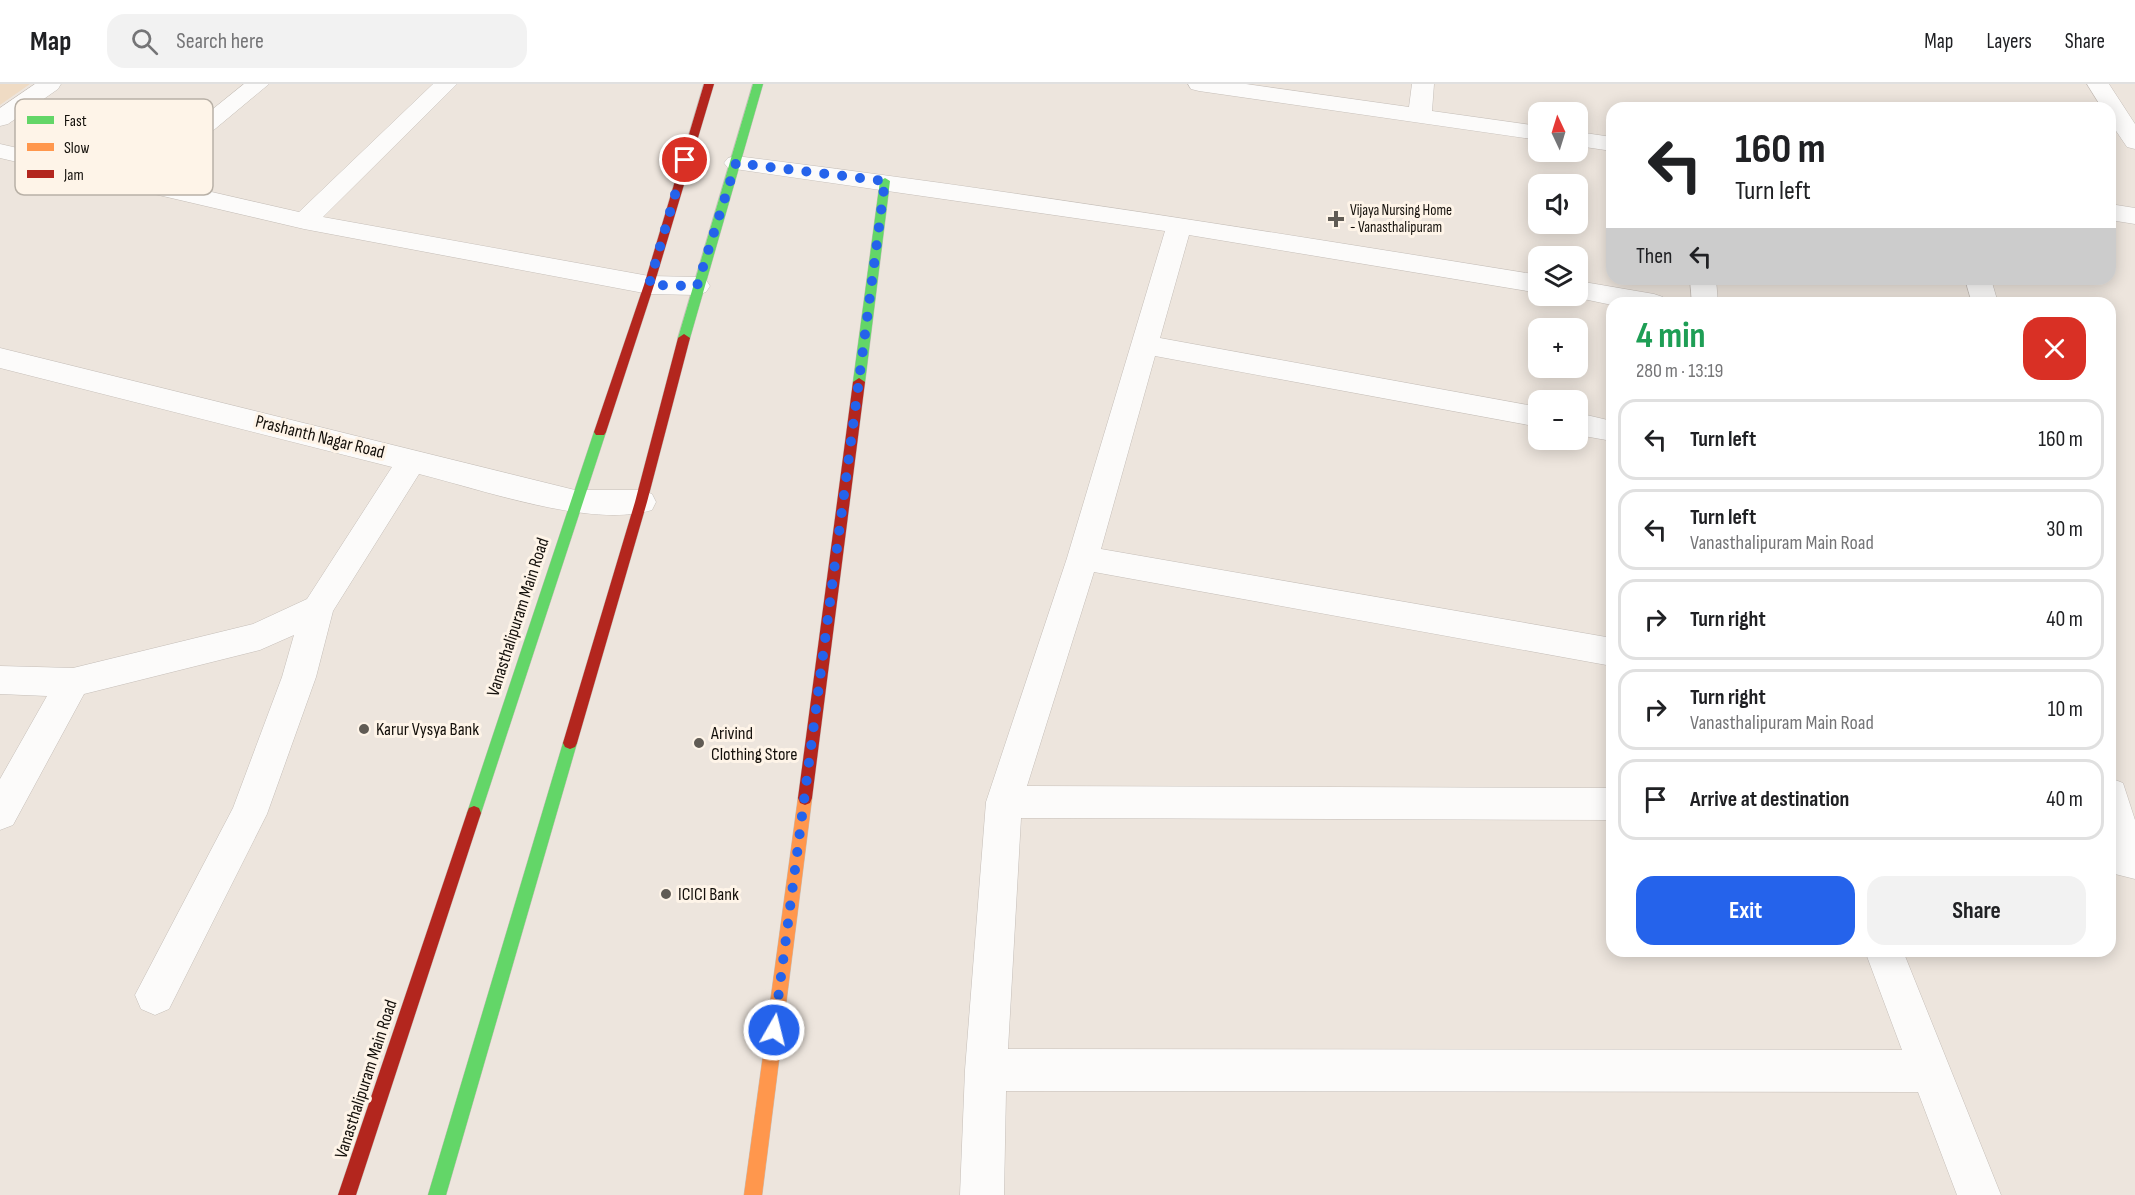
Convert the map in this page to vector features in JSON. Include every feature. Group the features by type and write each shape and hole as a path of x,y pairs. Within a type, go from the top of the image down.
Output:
{"street":[{"path":"29,99 50,84"},
{"path":"213,120 258,84"},
{"path":"304,220 446,84"},
{"name":"Vanasthalipuram Main Road","path":"347,1195 575,502 649,285 709,84"},
{"path":"437,1195 640,502 697,286 758,84"},
{"path":"1199,84 1528,131"},
{"path":"1420,116 1423,84"},
{"path":"2098,84 2110,102"},
{"path":"0,119 15,108"},
{"path":"2116,111 2132,135"},
{"path":"1588,140 1606,143"},
{"path":"0,151 15,154"},
{"path":"736,163 885,181 1179,225 1528,282"},
{"path":"753,1195 885,181"},
{"path":"194,195 304,220 649,285 697,286"},
{"path":"2116,213 2135,216"},
{"path":"982,1195 986,1070 1004,802 1083,558 1179,225"},
{"path":"1588,292 1619,297"},
{"path":"1145,345 1528,415"},
{"name":"Prashanth Nagar Road","path":"0,358 412,459 575,502 640,502"},
{"path":"1588,426 1606,430"},
{"path":"155,995 249,814 299,677 318,608 412,459"},
{"path":"1083,558 1606,651"},
{"path":"0,680 73,682 260,636 318,608"},
{"path":"0,813 73,682"},
{"path":"1004,802 1606,804"},
{"path":"2116,813 2133,867"},
{"path":"1886,957 1979,1195"},
{"path":"986,1070 1931,1071"}],"shaded area":[{"path":"0,84 30,84 0,105"}],"traffic: fast":[{"path":"684,338 758,84"},
{"path":"859,382 885,181"},
{"path":"474,813 600,432"},
{"path":"437,1195 570,743"}],"traffic: slow":[{"path":"753,1195 805,798"}],"traffic: jam":[{"path":"600,432 649,285 709,84"},
{"path":"570,743 641,502 684,338"},
{"path":"805,798 859,382"},
{"path":"347,1195 474,813"}],"place":[{"name":"Vijaya Nursing Home - Vanasthalipuram","path":"1336,219"},
{"name":"Karur Vysya Bank","path":"364,729"},
{"name":"Arivind Clothing Store","path":"699,743"},
{"name":"ICICI Bank","path":"666,894"}],"route":[{"path":"685,160 649,285 697,286 736,163 885,181 774,1030"}]}
